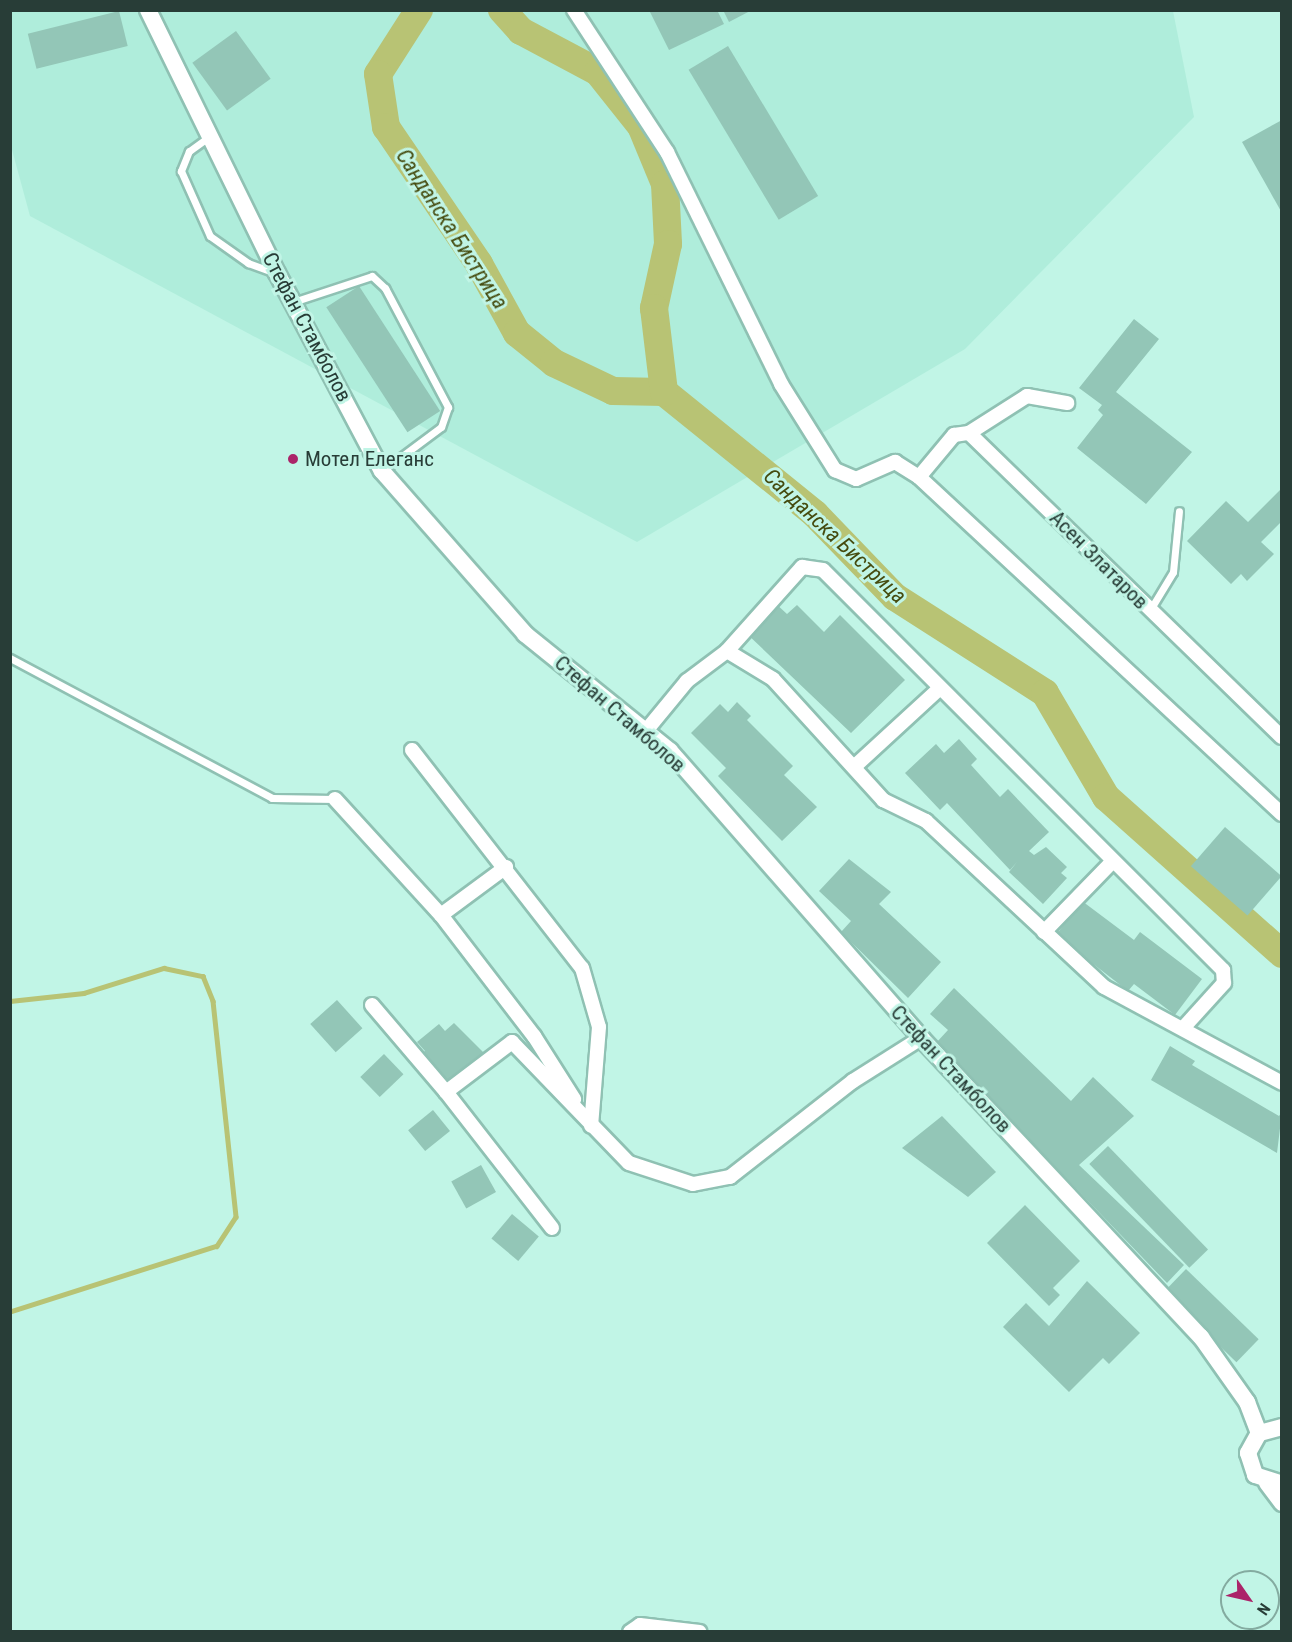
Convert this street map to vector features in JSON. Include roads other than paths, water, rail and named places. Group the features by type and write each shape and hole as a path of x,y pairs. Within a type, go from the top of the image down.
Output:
{"street":[{"name":"Стефан Стамболов","path":"148,10 277,273 296,301 382,471 525,634 670,752 921,1038 1201,1337 1247,1402 1259,1433"},
{"path":"574,10 667,152 781,384 835,470 856,479 895,462 919,477 1281,814"},
{"path":"919,477 954,435 969,433 1027,396 1067,404"},
{"name":"Асен Златаров","path":"969,433 1281,737"},
{"path":"645,732 687,681 727,651 802,567 812,565 940,688 1226,976 1185,1026"},
{"path":"727,651 773,679 883,800 926,821 1104,987 1185,1026 1281,1083"},
{"path":"854,767 940,688"},
{"path":"412,750 506,867 582,968 592,990 599,1027 591,1126"},
{"path":"335,799 441,915 534,1036 591,1126"},
{"path":"1044,932 1112,861"},
{"path":"441,915 506,867"},
{"path":"372,1005 446,1092 552,1228"},
{"path":"446,1092 512,1042 628,1163 662,1176 693,1184 730,1177 853,1081 921,1038"},
{"path":"1281,1427 1259,1433 1248,1460 1274,1484 1281,1503"},
{"path":"630,1632 640,1625 700,1632"}],"lane":[{"path":"210,136 189,151 181,171 210,236 248,263 277,273"},
{"path":"296,301 372,276 385,288 448,407 441,427 382,471"},
{"path":"1149,610 1173,572 1179,511"},
{"path":"10,658 272,798 335,799"}],"waterway":[{"name":"Санданска Бистрица","path":"419,10 378,74 386,127 479,264 517,333 554,363 613,391 664,392 815,514 895,597 1045,693 1106,797 1282,954"},
{"name":"Санданска Бистрица","path":"502,10 521,31 598,72 641,126 665,184 668,244 654,308 664,392"},
{"path":"10,1001 84,993 164,968 203,976 213,1001 236,1217 217,1246 10,1312"}],"place":[{"name":"Мотел Елеганс","path":"293,459"}]}
